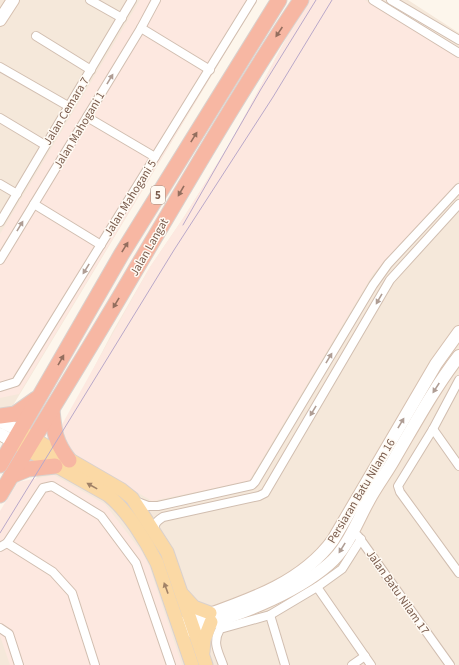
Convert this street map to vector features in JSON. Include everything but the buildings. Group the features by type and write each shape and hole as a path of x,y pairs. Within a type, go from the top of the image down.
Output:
{"highway":[{"name":"Jalan Langat","path":"0,465 121,255 279,0"},
{"name":"5","path":"262,28 277,13 286,0"},
{"name":"Jalan Langat","path":"0,494 52,410 192,174 268,49 300,0"},
{"path":"0,416 15,414 42,394"},
{"path":"11,476 28,469 62,463 60,448 55,436 52,410"}],"main road":[{"path":"17,437 62,463 122,490 132,498 167,552 182,594 192,665"},
{"path":"62,463 108,495 121,507 152,552 186,627 204,660"},
{"path":"182,594 194,607 210,617 204,640 204,660"}],"street":[{"path":"0,20 13,0"},
{"path":"90,0 122,18"},
{"name":"Jalan Cemara 7","path":"0,222 132,0"},
{"name":"Jalan Mahogani 1","path":"0,260 141,28 156,0"},
{"name":"Jalan Mahogani 5","path":"0,387 16,382 252,0"},
{"path":"373,0 459,53"},
{"path":"391,0 459,40"},
{"path":"141,28 210,70"},
{"path":"36,36 90,70"},
{"path":"0,67 68,106"},
{"path":"87,116 156,157"},
{"path":"0,118 45,144"},
{"path":"0,184 17,194"},
{"path":"132,498 142,505 158,506 252,485 373,284 388,264 459,188"},
{"path":"34,204 101,245"},
{"path":"155,534 156,521 163,517 259,496 265,493 390,280 459,204"},
{"path":"388,264 397,272"},
{"name":"Persiaran Batu Nilam 16","path":"186,627 277,588 324,552 436,364 459,332"},
{"name":"Persiaran Batu Nilam 16","path":"210,617 279,597 289,592 329,564 356,535 369,499 396,458 429,399 458,359"},
{"path":"459,380 433,429 399,482 398,486 400,492 459,573"},
{"path":"0,421 17,437"},
{"path":"433,429 459,466"},
{"path":"0,434 17,437"},
{"path":"95,665 72,593 53,572 4,545 43,488 52,486 101,516 136,563 171,665"},
{"name":"Jalan Batu Nilam 17","path":"341,524 356,535 450,665"},
{"path":"223,665 216,645 215,637 220,629 270,615 317,587 342,569 356,535"},
{"path":"317,587 371,665"},
{"path":"270,615 285,665"},
{"path":"0,628 9,634 19,665"},
{"path":"352,665 364,656"}],"shaded area":[{"path":"0,0 257,0 0,427"},
{"path":"140,0 257,0 19,394 0,398 0,234"},
{"path":"307,0 408,0 459,33 459,665 0,665 0,538 42,468 113,331 150,267 184,217 230,143"},
{"path":"307,0 365,0 459,56 459,181 373,274 249,481 152,501 67,451 60,428 150,267 184,217 230,143"},
{"path":"54,475 105,504 142,552 150,568 182,665 10,665 0,636 0,511 18,482"}],"tram line":[{"path":"183,225 261,89 316,0"},
{"path":"0,533 174,250 273,97 332,0"}]}
